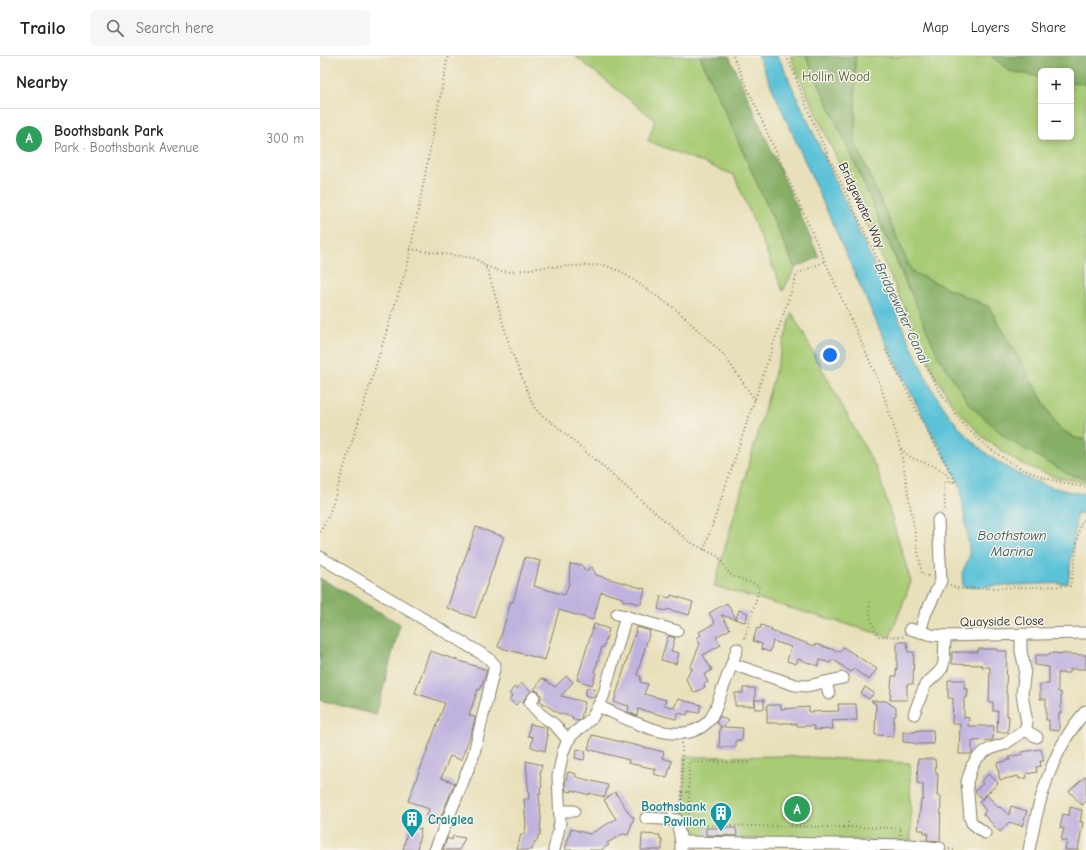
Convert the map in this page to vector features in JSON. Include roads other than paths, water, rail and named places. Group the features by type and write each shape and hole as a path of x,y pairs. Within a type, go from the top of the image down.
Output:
{"street":[{"name":"Quayside Close","path":"938,520 941,582 925,615 915,631 945,636 1086,633"},
{"path":"320,558 488,657 495,665 473,756 434,850"},
{"path":"554,850 560,823 558,776 563,752 568,740 592,718 603,697 622,615 677,631"},
{"path":"985,833 969,826 970,818 967,782 972,766 977,758 992,748 1005,744 1025,730 1027,723 1022,694 1025,663 1021,651 1021,634"},
{"path":"914,714 923,701 925,685 942,668 944,662 945,636"},
{"path":"598,706 658,732 682,734 693,731 703,726 716,708 737,649"},
{"path":"732,664 795,685 807,686 842,678"},
{"path":"826,682 829,694"},
{"path":"534,697 530,703 540,714 555,725 568,740"},
{"path":"1029,850 1041,800 1053,765 1070,732 1086,711"},
{"path":"1025,730 1037,737"},
{"path":"560,811 574,811"},
{"path":"646,818 677,820 681,846 900,845 940,848"}],"water":[{"name":"Boothstown Marina","path":"758,56 778,56 922,369 935,394 950,416 987,454 1009,469 1032,480 1058,489 1086,494 1086,514 1077,513 1068,583 963,587 962,573 970,555 960,485 936,442 887,346"}],"place":[{"name":"Boothsbank Park","path":"797,809"},
{"name":"Boothsbank Pavilion","path":"721,832"},
{"name":"Craiglea","path":"412,838"}],"park label":[{"name":"Hollin Wood","path":"836,76"}],"water label":[{"name":"Bridgewater Canal","path":"902,313"}]}
